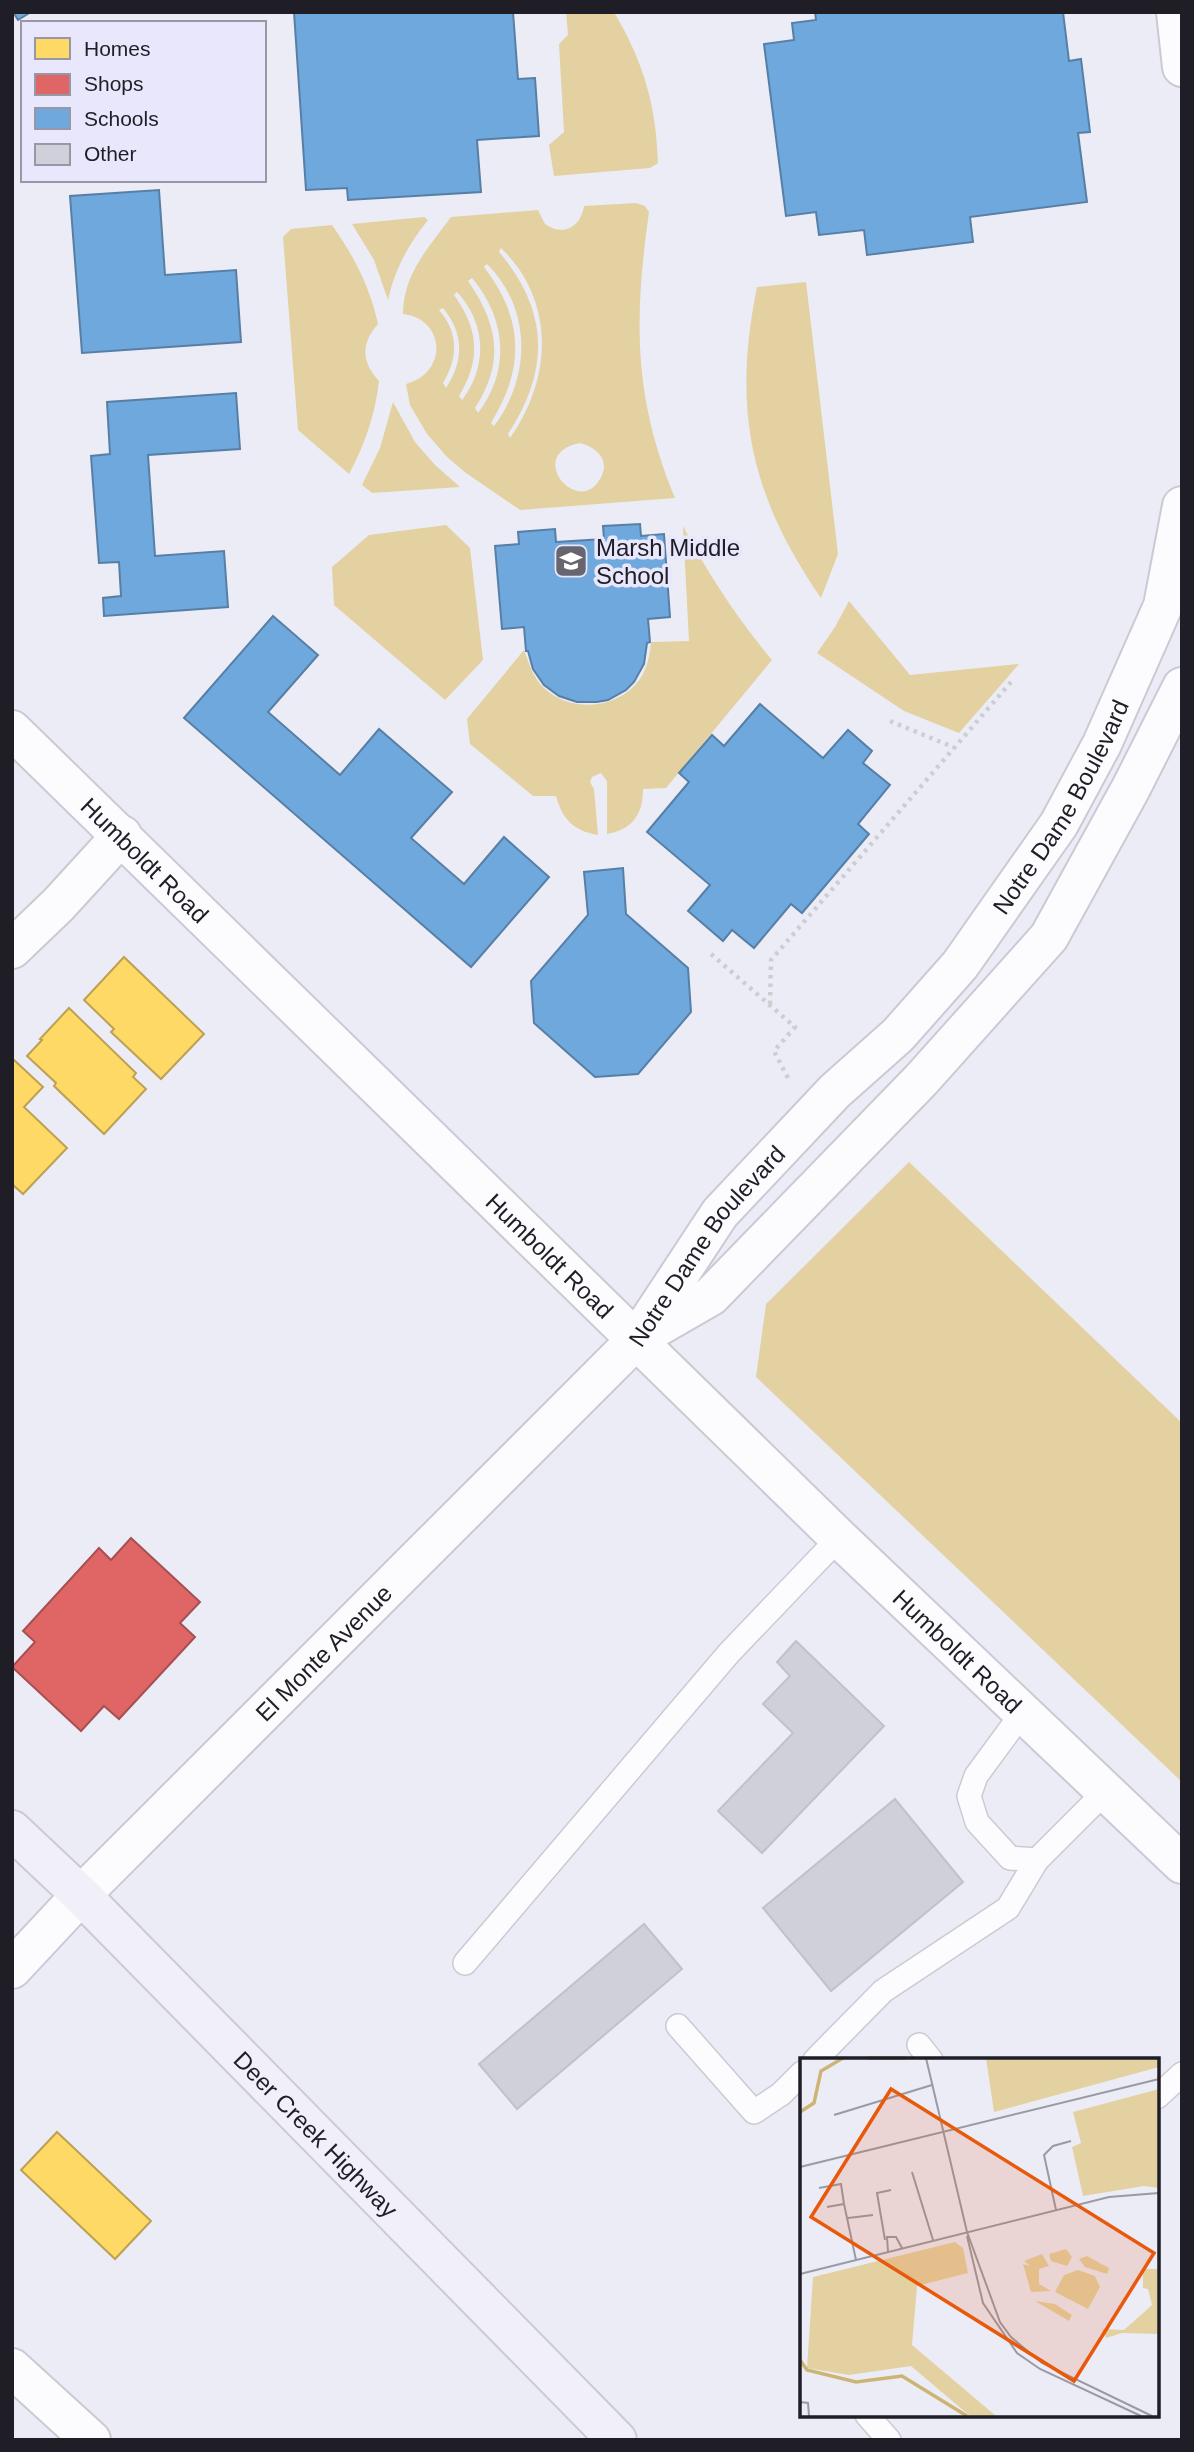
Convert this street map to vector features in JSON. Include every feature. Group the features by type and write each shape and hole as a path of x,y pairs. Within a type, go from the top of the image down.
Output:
{"main road":[{"name":"Deer Creek Highway","path":"12,1830 81,1895 617,2440"}],"street":[{"path":"1176,12 1182,67"},
{"name":"Notre Dame Boulevard","path":"637,1339 720,1213 835,1091 898,1035 951,975 1059,824 1101,744 1163,606 1182,506"},
{"name":"Notre Dame Boulevard","path":"637,1339 711,1296 921,1080 1049,937 1131,788 1182,687"},
{"name":"Humboldt Road","path":"12,730 839,1538 1182,1864"},
{"path":"12,949 58,905 122,835"},
{"name":"El Monte Avenue","path":"12,1969 81,1895 637,1339"},
{"path":"12,2368 92,2440"}],"lane":[{"path":"465,1963 729,1653 839,1538"},
{"path":"1023,1712 976,1776 969,1796 977,1822 1010,1858 1037,1860"},
{"path":"817,2058 883,1991 1008,1908 1037,1860 1106,1791"},
{"path":"678,2026 754,2112 781,2094 800,2075"},
{"path":"1159,2095 1182,2074"},
{"path":"869,2417 889,2440"}],"path":[{"path":"769,1004 771,960 1012,682"},
{"path":"890,721 953,747"},
{"path":"711,954 795,1027 774,1051 790,1083"}],"shaded area":[{"path":"566,12 614,12 641,67 651,103 658,163 650,168 554,176 549,145 564,132 559,44 568,35"},
{"path":"636,203 645,206 649,212 641,287 644,391 661,461 675,498 520,510 447,457 427,434 410,405 406,384 420,378 429,369 435,358 436,347 434,335 428,326 417,318 403,314 404,300 412,274 451,217 538,210 545,224 564,230 575,224 584,206","holes":["501,248 519,269 532,292 542,341 534,391 510,438 508,434 531,387 537,364 538,341 535,319 527,296 499,252","487,264 502,282 512,301 519,322 521,344 515,386 494,426 491,423 510,383 515,344 513,325 497,286 484,267","472,278 492,310 500,344 496,379 478,413 475,408 485,391 494,359 491,328 468,281","457,292 474,317 480,345 476,373 462,400 459,396 471,370 474,345 468,320 454,295","443,308 455,327 459,347 456,368 446,388 443,383 454,355 453,337 439,310","580,443 597,451 603,461 603,472 591,489 580,491 569,488 556,470 556,459 564,449"]},
{"path":"424,217 428,220 403,258 388,300 374,260 352,224"},
{"path":"332,225 360,272 371,297 378,324 368,338 365,352 369,367 379,381 375,406 349,474 298,430 283,237 291,229"},
{"path":"806,282 838,554 821,598 797,560 763,487 753,450 746,373 757,287"},
{"path":"393,402 415,442 435,465 460,487 372,493 362,485 380,448"},
{"path":"446,525 470,548 483,660 445,700 334,605 332,567 369,535"},
{"path":"683,526 724,595 772,660 666,788 643,789 638,813 624,828 607,834 607,781 601,773 592,777 590,782 594,789 598,835 590,833 570,823 556,796 533,796 470,744 467,719 524,650 534,675 544,688 556,697 583,705 611,701 634,686 643,674 651,642 689,641"},
{"path":"849,601 910,675 1019,664 959,733 904,711 817,653"},
{"path":"909,1162 1182,1423 1182,1782 756,1377 766,1304"}],"building: Homes":[{"path":"124,957 204,1034 161,1079 111,1032 114,1029 84,1000"},
{"path":"69,1008 136,1073 133,1077 146,1089 104,1134 27,1056"},
{"path":"13,1059 43,1087 24,1107 67,1148 23,1194 12,1184"},
{"path":"57,2132 151,2221 115,2259 21,2170"}],"building: Shops":[{"path":"131,1538 200,1602 180,1623 195,1637 119,1719 104,1706 81,1731 12,1667 35,1642 23,1631 99,1548 111,1560"}],"building: Schools":[{"path":"13,12 31,12 18,20"},
{"path":"294,12 513,12 518,79 535,78 539,136 477,140 481,192 348,200 347,188 306,190"},
{"path":"815,12 1063,12 1069,61 1081,59 1090,132 1078,133 1087,202 970,217 973,242 867,255 864,230 819,235 816,212 786,216 764,44 794,40 792,23 816,20"},
{"path":"159,190 165,275 236,270 241,342 82,353 70,196"},
{"path":"236,393 240,449 148,455 155,556 224,551 228,607 104,616 103,598 121,596 119,562 99,563 91,456 110,454 107,402"},
{"path":"640,524 641,536 664,534 670,617 648,619 650,642 647,643 644,664 626,690 608,700 597,702 577,702 559,696 544,685 533,669 526,651 524,627 502,629 495,546 519,544 518,532 555,529 556,542 604,539 603,526"},
{"path":"273,616 318,655 268,712 340,775 379,729 452,792 411,838 464,884 504,837 549,877 471,967 184,718"},
{"path":"760,704 823,758 848,730 872,751 863,763 890,785 858,824 869,834 802,913 791,904 754,948 732,930 723,941 688,911 710,885 647,832 689,782 679,773 712,735 724,746"},
{"path":"623,868 626,914 688,968 691,1012 638,1074 595,1077 534,1023 531,981 588,915 584,872"}],"building: Other":[{"path":"796,1641 884,1726 762,1853 718,1811 793,1733 763,1704 790,1676 777,1662"},
{"path":"895,1799 963,1882 831,1991 763,1908"},
{"path":"644,1924 682,1969 517,2109 479,2064"}],"place":[{"name":"Marsh Middle School","path":"571,561"}]}
